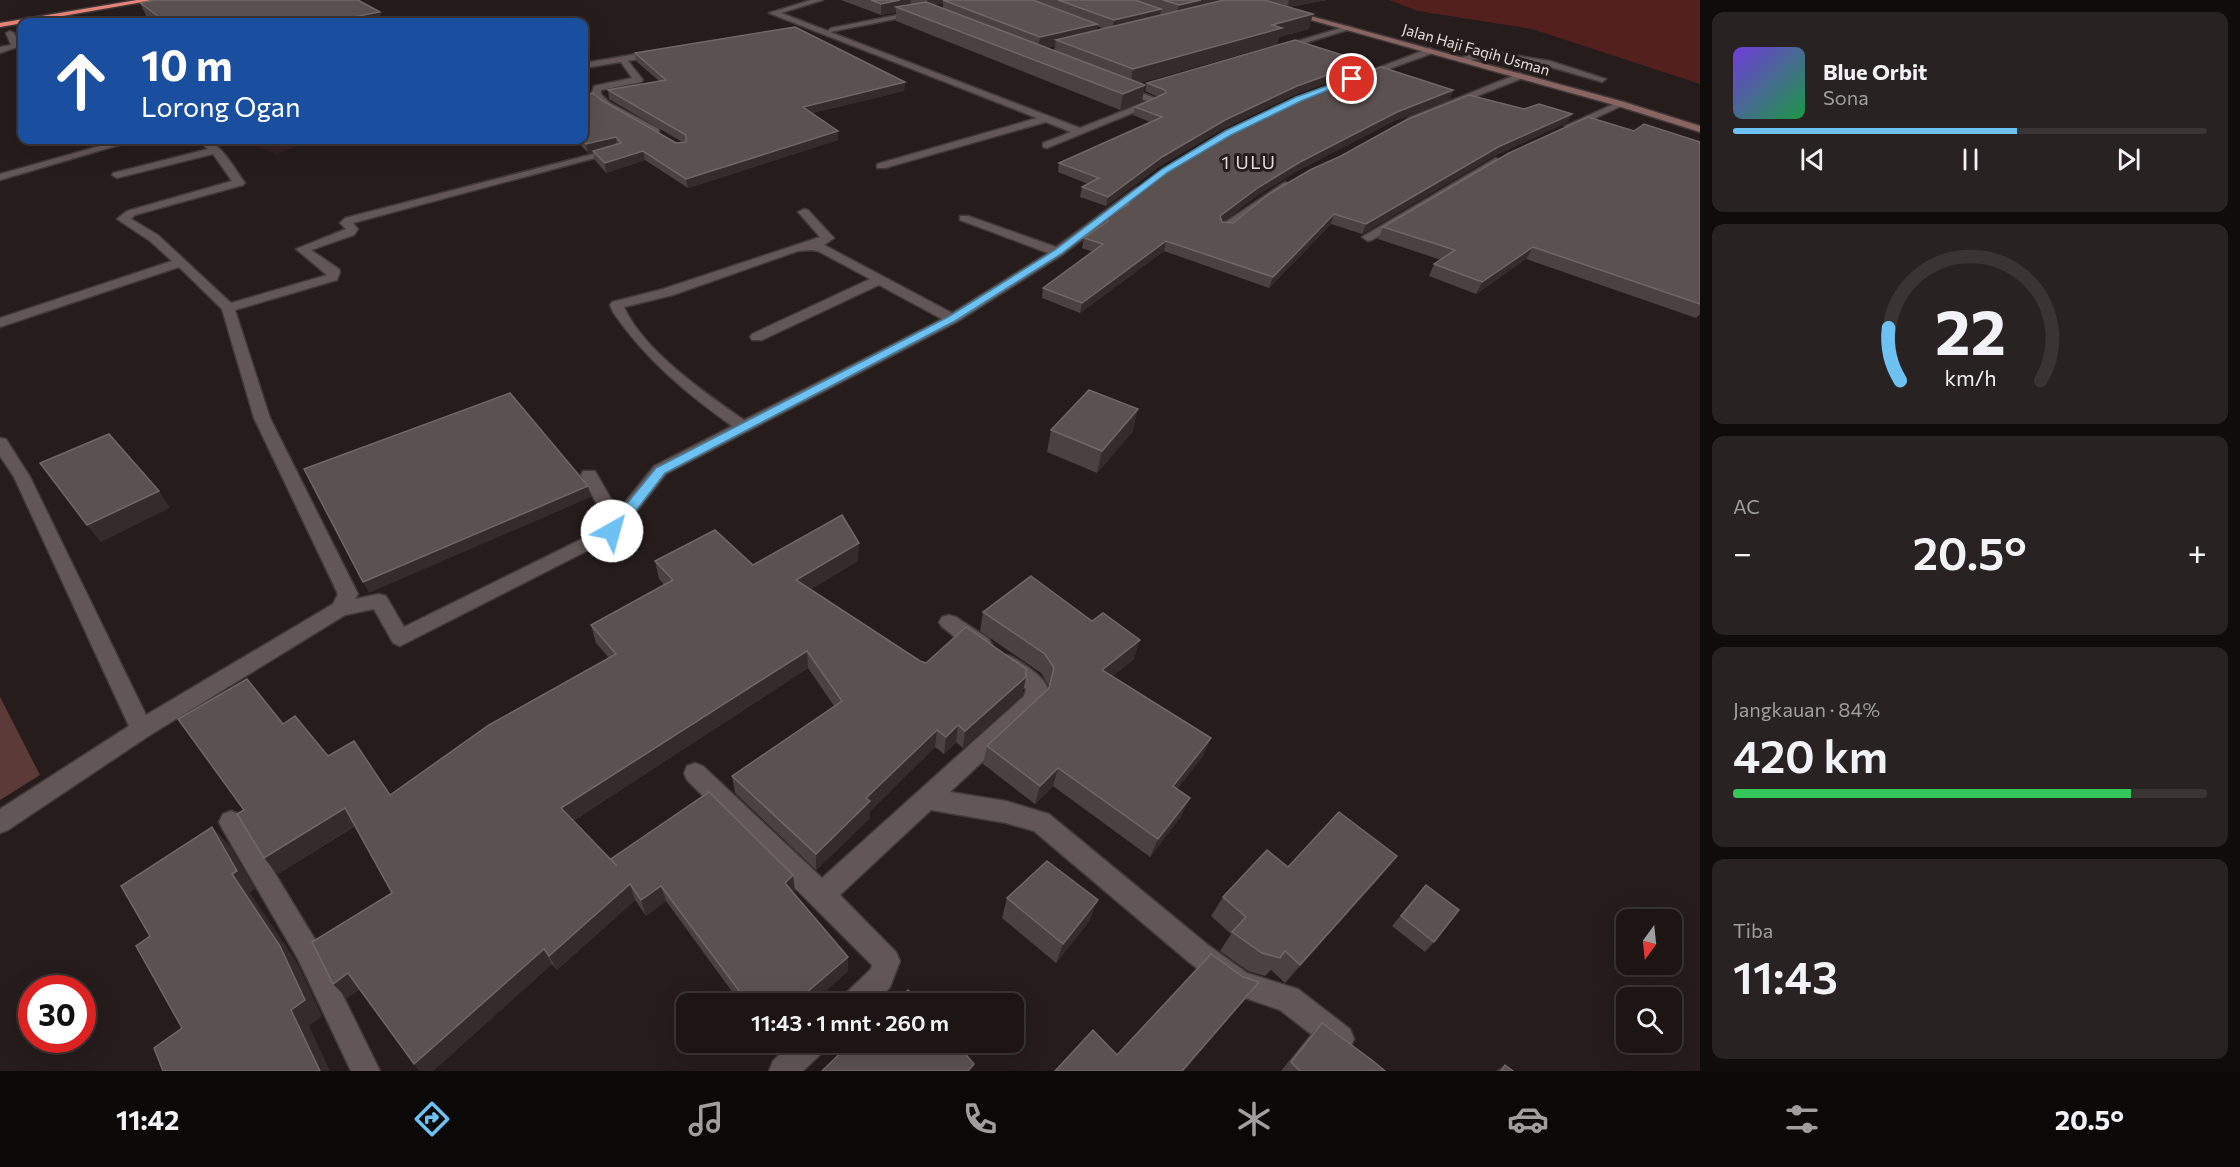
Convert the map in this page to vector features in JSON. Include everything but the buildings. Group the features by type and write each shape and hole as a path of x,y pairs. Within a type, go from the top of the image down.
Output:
{"highway":[{"path":"28,18 150,0"},
{"path":"98,18 162,6"},
{"path":"1,22 18,19"},
{"path":"0,35 18,32"}],"street":[{"path":"789,0 763,8 1081,132"},
{"path":"773,12 819,0"},
{"name":"Jalan Haji Faqih Usman","path":"1246,3 1350,28 1621,104 1700,129"},
{"path":"831,30 928,11 909,4"},
{"path":"787,31 810,27"},
{"path":"1272,50 1350,28"},
{"path":"0,50 16,46 10,33"},
{"path":"588,64 672,51"},
{"path":"1352,79 1430,51"},
{"path":"1460,59 1501,55 1523,57 1602,79"},
{"path":"623,58 638,80 597,88 596,95 607,105 668,139"},
{"path":"1398,124 1520,76"},
{"path":"1047,145 1157,101 1125,89 1140,88"},
{"path":"1558,131 1621,104"},
{"path":"881,166 1045,119"},
{"path":"0,177 117,144"},
{"path":"208,144 216,150 240,181 237,185 128,214 123,219 154,238 228,308 262,418 348,594 340,609"},
{"path":"117,176 216,150"},
{"path":"228,308 332,277 334,272 302,249 350,232 352,229 346,223 349,221 616,151"},
{"path":"1368,237 1509,155"},
{"path":"1225,228 1261,200 1292,181"},
{"path":"0,822 142,729 340,609 379,600 400,638 612,531 660,470 952,319 1058,252 1147,185"},
{"path":"744,428 663,365 616,307 619,304 668,292 796,248 811,246 828,238 804,212"},
{"path":"963,218 1058,252"},
{"path":"811,246 822,248 952,319"},
{"path":"0,323 181,262"},
{"path":"757,337 879,280"},
{"path":"0,443 22,477 142,729"},
{"path":"589,475 617,525"},
{"path":"822,895 1034,700 1037,686 1032,680 949,622"},
{"path":"695,773 822,895 886,961 881,978 866,993"},
{"path":"927,799 1006,812 1041,822 1231,978 1248,988 1288,999 1354,1050"},
{"path":"231,822 307,950 366,1071"},
{"path":"783,1071 802,1053"}],"shaded area":[{"path":"1389,0 1700,0 1700,84 1532,29 1418,11"},
{"path":"249,144 302,144 277,154"},
{"path":"0,697 40,775 0,800"}],"district":[{"name":"1 ULU","path":"1249,163"}],"route":[{"path":"612,531 660,470 952,319 1058,252 1120,207 1165,170 1228,133 1298,99 1352,79"}]}
